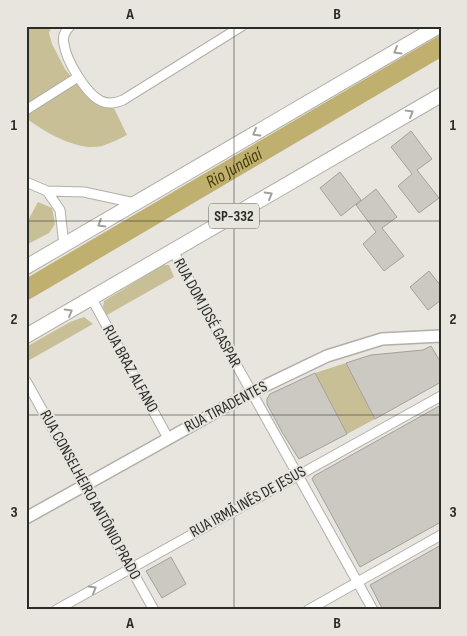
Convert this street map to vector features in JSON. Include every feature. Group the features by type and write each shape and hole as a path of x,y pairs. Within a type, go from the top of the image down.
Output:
{"main road":[{"path":"26,267 439,26"},
{"name":"SP-332","path":"26,336 441,95"}],"street":[{"path":"70,26 63,37 64,45 78,77 93,95 102,102 111,104 124,100 242,26"},
{"path":"26,110 78,77"},
{"path":"26,182 47,191 84,192 135,203"},
{"path":"47,191 60,210 64,245"},
{"name":"RUA DOM JOSÉ GASPAR","path":"173,251 250,393 373,610"},
{"name":"RUA BRAZ ALFANO","path":"92,299 168,438"},
{"name":"RUA TIRADENTES","path":"26,518 250,393 327,356 382,340 440,338"},
{"name":"RUA CONSELHEIRO ANTÔNIO PRADO","path":"26,381 154,610"},
{"name":"RUA IRMÃ INÊS DE JESUS","path":"56,610 441,396"},
{"path":"308,610 441,535"}],"shaded area":[{"path":"26,26 52,26 49,33 52,44 65,69 85,94 113,106 127,135 102,146 83,146 62,140 27,119"},
{"path":"38,202 52,208 55,224 49,233 26,245 26,224"},
{"path":"163,265 169,265 174,277 107,315 103,307 104,301"},
{"path":"84,317 93,324 26,362 26,347 70,322"},
{"path":"346,363 375,419 347,434 315,373"}],"building":[{"path":"411,131 432,159 417,170 439,198 419,213 398,186 412,174 391,147"},
{"path":"340,172 361,200 341,216 320,188"},
{"path":"376,189 397,217 382,228 404,256 384,271 363,244 376,232 356,205"},
{"path":"429,271 441,286 441,300 428,310 410,287"},
{"path":"431,346 441,363 441,382 375,419 346,363 371,355 423,350"},
{"path":"315,373 347,434 299,459 267,404 267,399 270,394"},
{"path":"441,405 441,522 360,567 312,479 314,476"},
{"path":"441,545 441,610 383,610 370,585"},
{"path":"171,557 186,584 162,598 146,571"}],"waterway":[{"name":"Rio Jundiaí","path":"26,290 441,46"}]}
